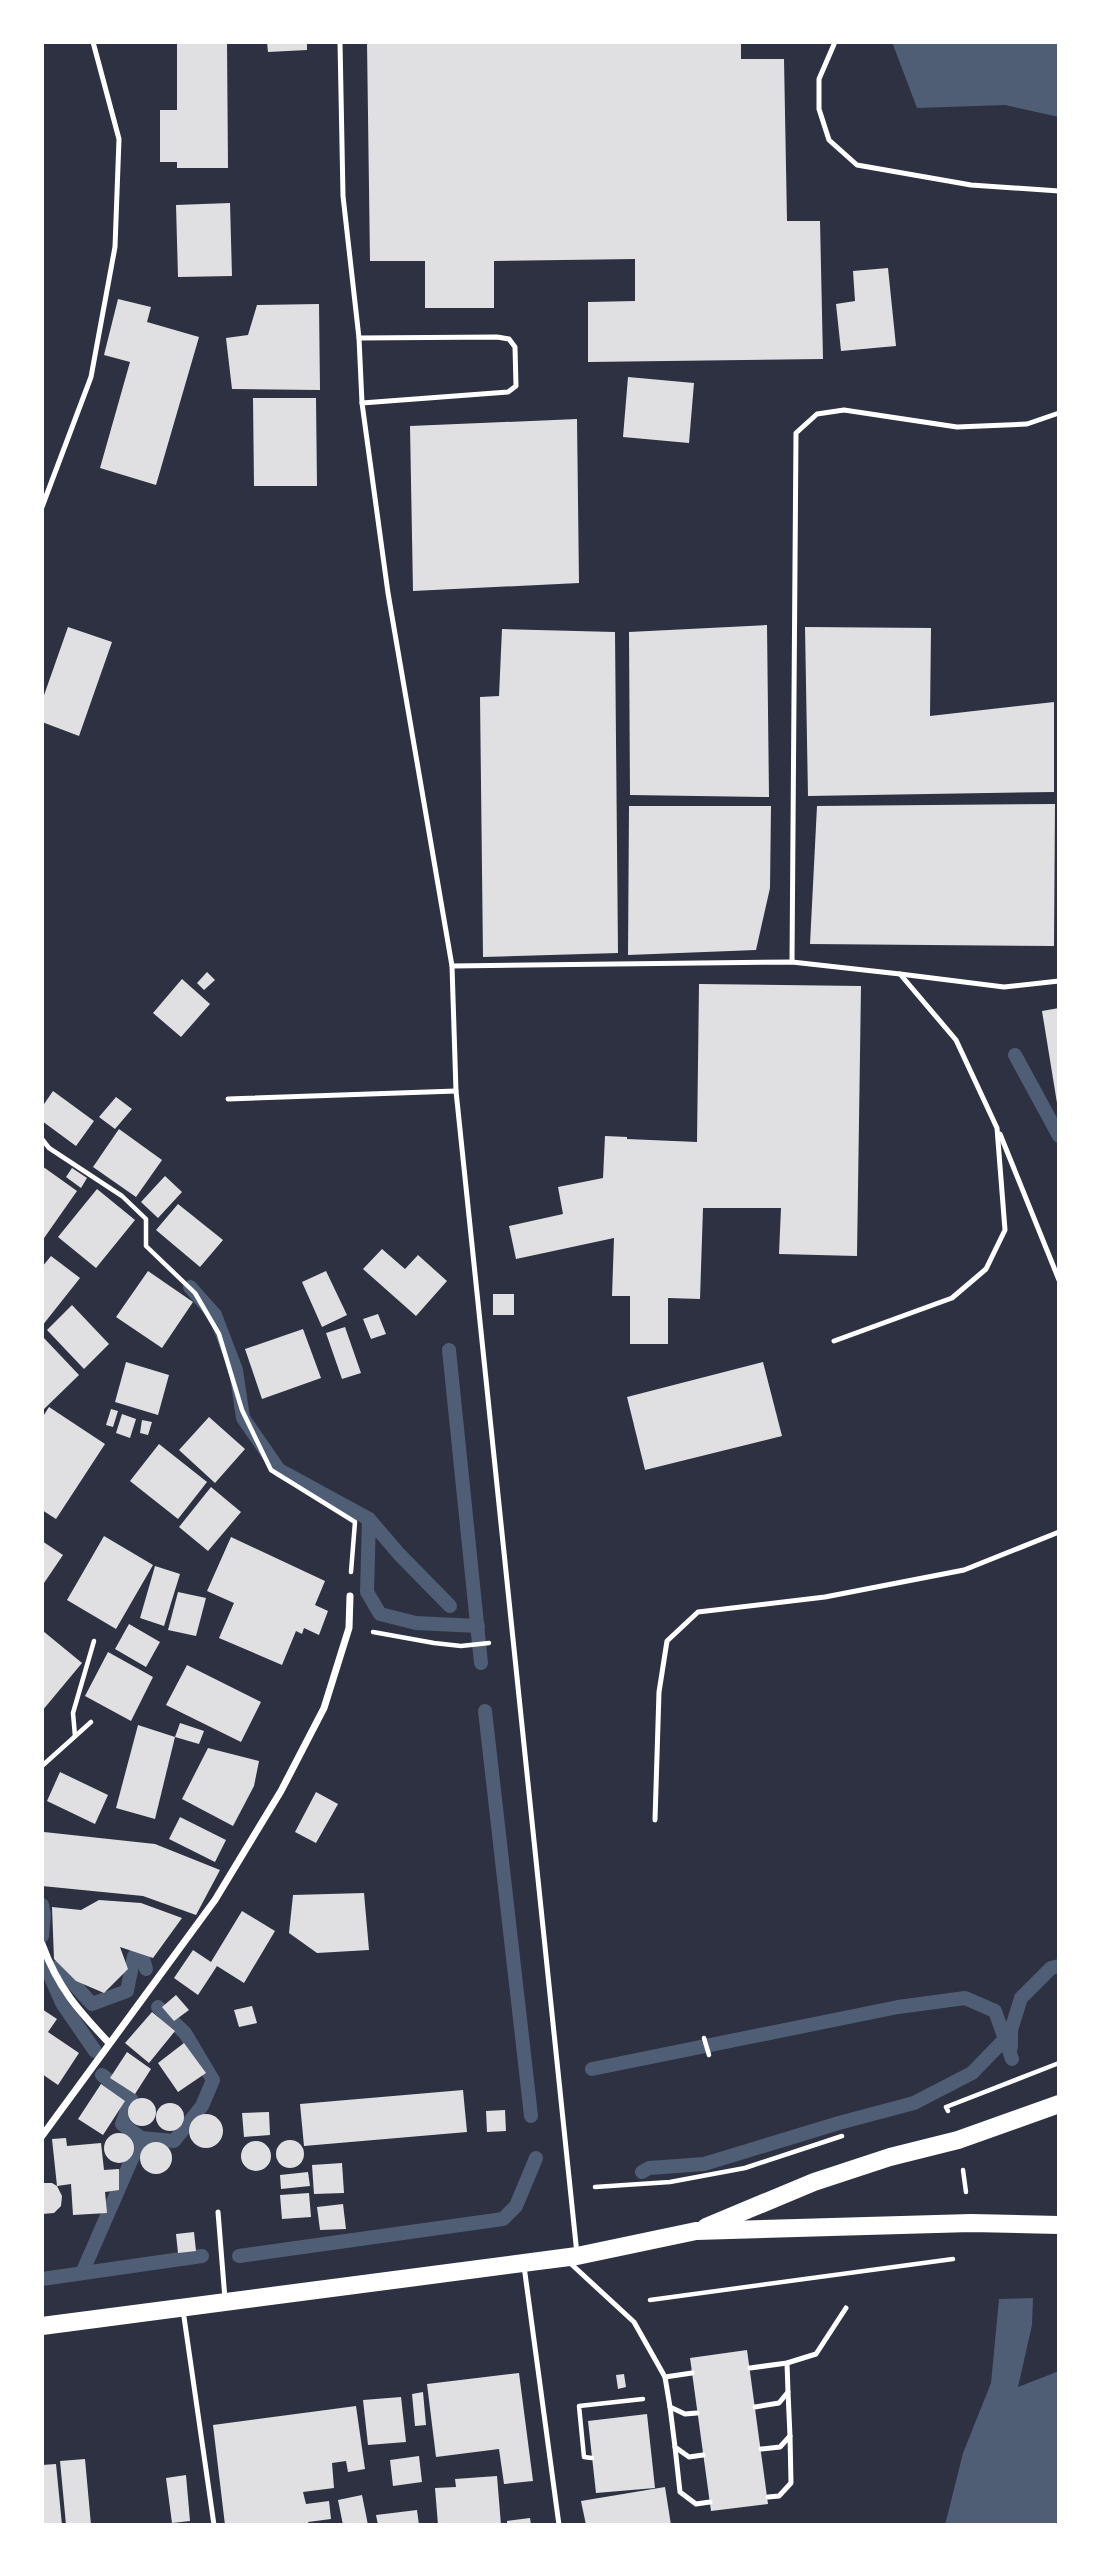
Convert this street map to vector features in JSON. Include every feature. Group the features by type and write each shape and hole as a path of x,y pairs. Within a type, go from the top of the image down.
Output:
{"main road":[{"path":"696,2231 814,2182 890,2157 958,2140 1059,2104"},
{"path":"42,2326 570,2257 696,2231 958,2224 1059,2225"}],"street":[{"path":"42,2136 215,1900 281,1791 324,1707 349,1628 350,1596"},
{"path":"42,1944 50,1967 70,2001 109,2043"}],"lane":[{"path":"42,508 91,377 115,247 119,139 93,42"},
{"path":"340,42 343,196 359,338 362,403 392,619 452,966 456,1090 569,2189 570,2257 635,2322 665,2377 680,2492 696,2504 710,2502"},
{"path":"835,42 819,79 819,109 829,140 857,165 971,185 1059,191"},
{"path":"359,338 497,337 509,339 515,347 516,386 508,392 362,403"},
{"path":"792,962 796,433 817,414 844,410 957,427 1027,424 1059,413"},
{"path":"452,966 792,962 1004,987 1059,981"},
{"path":"900,974 956,1040 997,1128 1059,1280"},
{"path":"228,1099 456,1090"},
{"path":"834,1341 952,1298 986,1269 1005,1230 997,1128"},
{"path":"655,1820 659,1692 667,1641 698,1612 825,1597 964,1570 1059,1532"},
{"path":"218,2212 225,2302"},
{"path":"523,2263 559,2525"},
{"path":"183,2307 214,2525"},
{"path":"750,2368 787,2364 816,2354 846,2308"},
{"path":"768,2497 779,2496 790,2483 787,2364"},
{"path":"665,2377 692,2373"},
{"path":"755,2407 779,2403 788,2392"},
{"path":"670,2407 685,2414 697,2413"},
{"path":"761,2449 780,2447 790,2436"},
{"path":"675,2447 689,2457 704,2455"}],"path":[{"path":"42,1139 49,1148 122,1196 146,1219 146,1246 195,1293 219,1334 242,1410 271,1470 355,1522 350,1596"},
{"path":"349,1628 461,1646 479,1642 514,1644"},
{"path":"75,1736 73,1713 94,1641"},
{"path":"42,1766 91,1721"},
{"path":"704,2038 709,2055"},
{"path":"934,2110 946,2107"},
{"path":"569,2189 670,2182 720,2173 745,2168 844,2135"},
{"path":"616,2305 961,2258"},
{"path":"592,2458 584,2456 579,2406 668,2396"}],"water":[{"path":"892,42 1059,42 1059,117 1005,105 917,108"},
{"path":"1033,2298 1032,2325 1018,2387 1059,2371 1059,2520 1054,2525 945,2525 963,2453 991,2383 999,2299"}],"building":[{"path":"177,42 227,42 228,168 177,168 177,162 160,162 160,110 177,110"},
{"path":"267,42 307,42 307,50 268,52"},
{"path":"367,42 741,42 741,59 784,59 787,221 820,221 823,359 588,362 588,302 635,301 635,259 494,261 494,308 425,308 425,261 370,261"},
{"path":"230,203 232,276 178,277 176,205"},
{"path":"888,268 896,346 841,351 836,304 855,301 853,271"},
{"path":"118,299 151,307 147,322 199,337 156,485 100,468 130,362 104,355"},
{"path":"319,304 320,390 232,389 226,338 248,335 257,305"},
{"path":"628,377 694,383 689,443 623,437"},
{"path":"253,398 316,398 317,486 254,486"},
{"path":"577,419 579,583 413,591 410,426"},
{"path":"767,625 769,797 630,795 629,632"},
{"path":"68,627 112,642 79,736 42,722 42,701"},
{"path":"805,627 931,628 930,716 1054,702 1054,792 808,796"},
{"path":"502,629 615,632 618,953 483,957 480,697 499,696"},
{"path":"1055,804 1054,946 810,944 817,806"},
{"path":"629,806 771,806 770,888 756,950 628,955"},
{"path":"207,972 215,980 204,990 197,983"},
{"path":"182,979 210,1004 181,1037 153,1013"},
{"path":"699,984 861,986 857,1256 779,1254 781,1208 703,1208 700,1299 668,1298 668,1344 630,1344 630,1296 612,1296 614,1238 516,1259 509,1226 563,1214 558,1187 603,1178 605,1136 697,1142"},
{"path":"1059,1008 1059,1109 1058,1109 1042,1011"},
{"path":"53,1091 94,1121 76,1146 42,1121 42,1107"},
{"path":"116,1097 132,1109 115,1129 99,1117"},
{"path":"119,1129 162,1160 136,1197 93,1167"},
{"path":"42,1166 77,1191 42,1241"},
{"path":"72,1168 87,1178 81,1188 66,1177"},
{"path":"165,1176 182,1192 158,1218 141,1202"},
{"path":"97,1189 135,1220 96,1268 58,1237"},
{"path":"178,1204 223,1240 200,1267 156,1230"},
{"path":"382,1249 405,1269 418,1255 447,1281 416,1316 363,1269"},
{"path":"51,1256 80,1278 42,1326 42,1267"},
{"path":"148,1271 193,1302 162,1348 116,1317"},
{"path":"326,1271 347,1315 322,1327 302,1282"},
{"path":"493,1294 514,1294 514,1315 493,1315"},
{"path":"72,1305 109,1344 84,1369 47,1330"},
{"path":"378,1314 386,1334 371,1339 363,1319"},
{"path":"345,1327 361,1373 342,1379 326,1333"},
{"path":"303,1329 321,1378 262,1399 245,1349"},
{"path":"42,1336 79,1375 42,1411"},
{"path":"126,1362 169,1375 158,1415 115,1402"},
{"path":"763,1362 782,1436 645,1470 627,1397"},
{"path":"49,1407 105,1444 56,1519 42,1510 42,1418"},
{"path":"111,1409 118,1411 113,1427 106,1425"},
{"path":"122,1414 136,1419 130,1438 116,1433"},
{"path":"209,1417 245,1449 215,1483 179,1450"},
{"path":"142,1420 152,1422 148,1435 140,1433"},
{"path":"159,1444 207,1482 178,1519 130,1481"},
{"path":"211,1487 241,1512 208,1551 179,1527"},
{"path":"104,1536 153,1565 116,1629 67,1600"},
{"path":"231,1537 325,1581 315,1605 328,1611 319,1635 304,1628 302,1634 296,1631 282,1665 219,1638 234,1603 207,1591"},
{"path":"42,1541 63,1555 42,1586"},
{"path":"155,1566 180,1574 164,1626 140,1618"},
{"path":"178,1592 206,1598 196,1636 168,1630"},
{"path":"129,1624 160,1642 146,1667 115,1649"},
{"path":"43,1631 82,1663 42,1711 42,1633"},
{"path":"108,1652 153,1677 131,1721 85,1696"},
{"path":"187,1665 261,1702 241,1742 166,1705"},
{"path":"180,1723 204,1731 199,1744 175,1737"},
{"path":"138,1725 175,1737 155,1819 116,1808"},
{"path":"208,1748 259,1761 254,1786 233,1826 182,1799"},
{"path":"60,1772 108,1795 95,1824 47,1801"},
{"path":"316,1792 338,1804 316,1843 295,1832"},
{"path":"180,1817 226,1840 215,1862 169,1839"},
{"path":"44,1832 155,1844 220,1870 196,1915 143,1896 42,1886"},
{"path":"364,1893 369,1950 317,1953 289,1933 293,1895"},
{"path":"99,1900 141,1903 182,1918 153,1958 120,1947 128,1969 104,1993 76,1981 54,1959 52,1907 81,1910"},
{"path":"242,1911 275,1931 244,1983 217,1966 198,1995 174,1978 193,1950 211,1962"},
{"path":"176,1995 189,2010 174,2021 162,2007"},
{"path":"252,2006 257,2023 239,2027 234,2010"},
{"path":"42,2009 57,2019 48,2032 79,2053 58,2085 42,2074"},
{"path":"152,2012 175,2031 149,2063 125,2043"},
{"path":"184,2043 206,2073 178,2092 158,2063"},
{"path":"127,2052 151,2069 135,2094 110,2078"},
{"path":"101,2084 125,2101 103,2135 78,2119"},
{"path":"463,2090 467,2132 304,2146 300,2104"},
{"path":"142,2098 152,2102 156,2112 152,2122 142,2126 132,2122 128,2112 132,2102"},
{"path":"170,2103 180,2107 184,2117 180,2127 170,2131 160,2127 156,2117 160,2107"},
{"path":"505,2110 506,2131 487,2132 486,2111"},
{"path":"269,2112 270,2135 244,2137 242,2113"},
{"path":"206,2114 218,2119 223,2131 218,2143 206,2148 194,2143 189,2131 194,2119"},
{"path":"119,2133 130,2137 134,2148 130,2159 119,2163 108,2159 104,2148 108,2137"},
{"path":"66,2138 67,2146 101,2143 104,2170 119,2169 119,2190 105,2192 107,2213 73,2215 71,2184 57,2186 52,2139"},
{"path":"290,2140 300,2144 304,2154 300,2164 290,2168 280,2164 276,2154 280,2144"},
{"path":"256,2141 262,2142 270,2150 270,2162 262,2170 256,2171 250,2170 242,2162 241,2156 242,2150 250,2142"},
{"path":"156,2142 168,2146 172,2158 168,2170 156,2174 144,2170 140,2158 144,2146"},
{"path":"342,2163 344,2193 314,2194 312,2165"},
{"path":"308,2172 310,2186 281,2189 280,2175"},
{"path":"42,2183 57,2186 62,2196 61,2206 54,2213 42,2214"},
{"path":"309,2193 311,2217 282,2219 280,2195"},
{"path":"343,2204 346,2229 320,2230 317,2207"},
{"path":"194,2232 196,2251 178,2253 176,2234"},
{"path":"747,2350 768,2504 711,2511 690,2358"},
{"path":"519,2373 533,2481 504,2484 499,2449 436,2457 427,2384"},
{"path":"624,2374 626,2387 618,2389 616,2375"},
{"path":"423,2392 426,2425 415,2426 412,2394"},
{"path":"401,2397 406,2442 368,2445 363,2400"},
{"path":"356,2406 365,2469 348,2472 346,2461 332,2463 334,2488 303,2492 306,2504 329,2501 331,2519 308,2522 309,2525 225,2525 213,2425"},
{"path":"647,2414 655,2488 596,2493 588,2421"},
{"path":"419,2456 422,2482 393,2486 390,2460"},
{"path":"85,2459 91,2525 66,2525 60,2461"},
{"path":"56,2464 62,2525 42,2525 42,2465"},
{"path":"186,2475 190,2521 172,2523 166,2478"},
{"path":"497,2476 501,2525 438,2525 435,2488 456,2487 455,2479"},
{"path":"665,2487 671,2525 586,2525 581,2501"},
{"path":"362,2495 368,2525 343,2525 338,2500"},
{"path":"417,2510 419,2525 378,2525 376,2515"},
{"path":"530,2518 531,2525 507,2525 507,2521"}],"waterway":[{"path":"1015,1055 1059,1136"},
{"path":"190,1287 215,1315 236,1370 243,1418 279,1470 369,1519 450,1606"},
{"path":"449,1350 481,1663"},
{"path":"369,1519 367,1592 380,1614 416,1623 478,1626"},
{"path":"485,1711 531,2116"},
{"path":"42,1905 42,1936"},
{"path":"46,1968 59,1968 92,2004 127,1991 134,1956 143,1958 146,1969"},
{"path":"42,1957 62,2003 95,2051"},
{"path":"1011,2047 1011,2030 1021,1998 1051,1968 1059,1966"},
{"path":"592,2069 898,2007 965,1998 995,2011 1012,2059"},
{"path":"102,2075 131,2099 122,2124 141,2138 174,2141 202,2106 213,2080 185,2033 158,2007"},
{"path":"642,2172 649,2168 704,2164 914,2103 972,2073 1005,2039"},
{"path":"82,2273 141,2138"},
{"path":"239,2256 503,2219 516,2206 536,2158"},
{"path":"42,2279 202,2256"}]}
